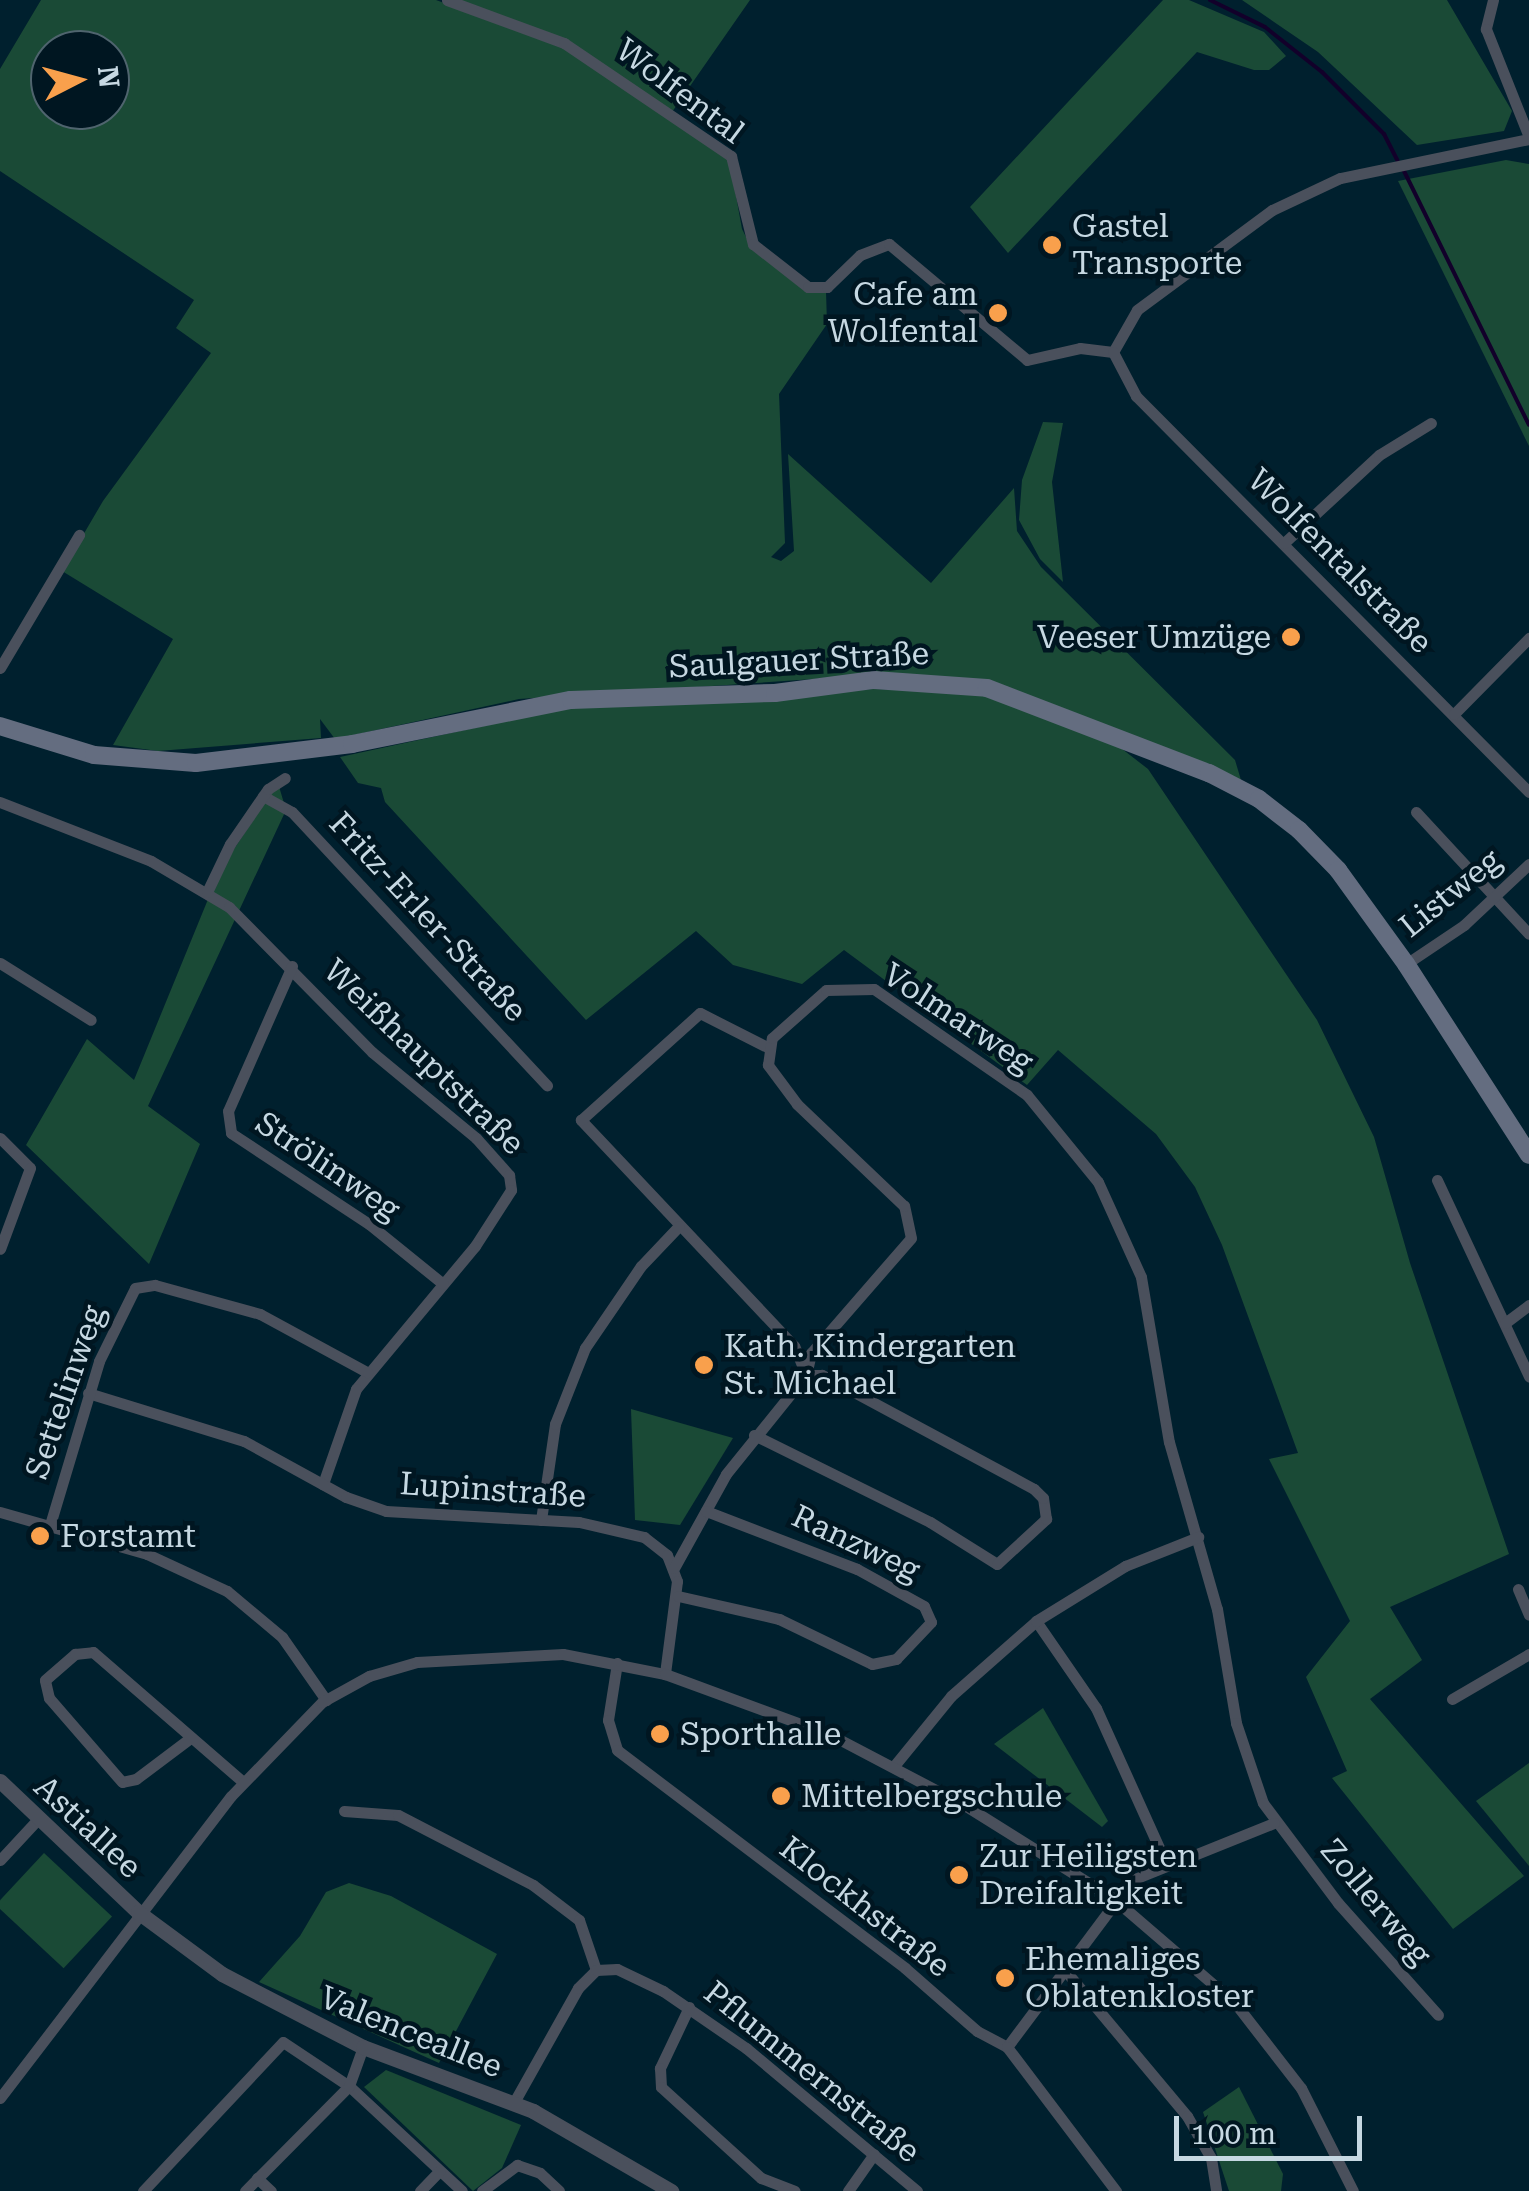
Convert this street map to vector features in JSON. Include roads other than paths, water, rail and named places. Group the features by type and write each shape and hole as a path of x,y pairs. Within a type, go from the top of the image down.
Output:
{"main road":[{"name":"Saulgauer Straße","path":"0,726 94,755 196,763 352,744 571,700 776,693 874,680 987,688 1126,738 1259,798 1338,870 1406,964 1529,1155"}],"street":[{"name":"Wolfental","path":"447,0 564,43 731,156 753,244 808,287 826,287 860,255 889,244 1027,360 1080,348 1113,352"},
{"path":"1113,352 1138,310 1222,243 1272,210 1340,178 1529,138 1486,28 1494,0"},
{"name":"Wolfentalstraße","path":"1113,352 1116,366 1136,396 1529,792"},
{"path":"1284,543 1379,455 1431,423"},
{"path":"0,668 79,536"},
{"path":"1454,714 1529,638"},
{"path":"207,892 264,796 285,778"},
{"name":"Fritz-Erler-Straße","path":"264,796 292,812 547,1086"},
{"name":"Weißhauptstraße","path":"0,802 151,861 207,892 292,966 372,1052 476,1138 509,1176 508,1196 444,1284 366,1372 341,1420 323,1484"},
{"path":"1416,812 1498,896 1529,934"},
{"name":"Listweg","path":"1406,964 1498,896 1529,864"},
{"path":"0,963 91,1020"},
{"name":"Strölinweg","path":"292,966 228,1112 231,1133 370,1224 444,1284"},
{"name":"Volmarweg","path":"768,1047 826,990 861,985 968,1048 1055,1124 1098,1182 1133,1252 1169,1442 1198,1538 1236,1723 1274,1823"},
{"path":"665,1674 678,1596 674,1568 754,1434 806,1376 811,1354 906,1250 912,1226 904,1206 777,1082 768,1047 700,1013 580,1120 794,1346 806,1376"},
{"path":"0,1138 30,1168 0,1249"},
{"path":"1436,1180 1529,1376"},
{"path":"542,1520 555,1424 585,1348 641,1266 679,1226"},
{"name":"Settelinweg","path":"49,1528 88,1393 127,1298 142,1285 271,1318 366,1372"},
{"path":"1506,1322 1529,1305"},
{"path":"754,1434 930,1522 997,1564 1046,1519 1044,1498 1034,1489 822,1375 806,1376"},
{"name":"Lupinstraße","path":"88,1393 214,1430 363,1505 416,1516 542,1520 644,1536 674,1568"},
{"name":"Ranzweg","path":"678,1596 780,1618 872,1664 896,1659 931,1622 924,1606 857,1569 706,1511"},
{"path":"0,1512 147,1554 227,1591 282,1637 326,1700"},
{"path":"894,1766 951,1696 1036,1621 1125,1566 1198,1538"},
{"path":"1518,1588 1529,1615"},
{"path":"1036,1621 1096,1708 1166,1863"},
{"path":"189,1739 136,1780 122,1782 49,1698 45,1680 75,1654 93,1652 243,1782"},
{"path":"0,2098 138,1912 243,1782 326,1700 402,1665 464,1655 563,1654 665,1674 780,1713 894,1766 1114,1899 1246,2016 1318,2116 1353,2191"},
{"path":"1452,1699 1529,1654"},
{"name":"Klockhstraße","path":"618,1663 608,1720 617,1750 905,1968 977,2031 1007,2047"},
{"name":"Astiallee","path":"0,1781 138,1912"},
{"path":"344,1811 398,1815 532,1885 580,1920 596,1970 578,1988 513,2104"},
{"path":"0,1860 38,1819"},
{"path":"1116,2191 1007,2047 1114,1899 1132,1880 1166,1863 1274,1823"},
{"name":"Zollerweg","path":"1274,1823 1438,2015"},
{"name":"Valenceallee","path":"138,1912 252,1992 363,2047 513,2104 608,2150 671,2191"},
{"name":"Pflummernstraße","path":"596,1970 617,1969 689,2007 917,2191"},
{"path":"1064,1970 1202,2138 1216,2191"},
{"path":"689,2007 660,2068 665,2094 761,2178 795,2191"},
{"path":"144,2191 283,2042 349,2086 462,2191"},
{"path":"245,2191 349,2086 363,2047"},
{"path":"848,2191 874,2154"},
{"path":"482,2191 517,2165 540,2172 559,2191"},
{"path":"420,2191 440,2172"},
{"path":"257,2178 271,2191"}],"waterway":[{"path":"1210,0 1265,27 1322,72 1384,134 1398,161"},
{"path":"1403,169 1529,425"}],"place":[{"name":"Gastel Transporte","path":"1052,245"},
{"name":"Cafe am Wolfental","path":"998,313"},
{"name":"Veeser Umzüge","path":"1291,637"},
{"name":"Kath. Kindergarten St. Michael","path":"704,1365"},
{"name":"Forstamt","path":"40,1536"},
{"name":"Sporthalle","path":"660,1734"},
{"name":"Mittelbergschule","path":"781,1796"},
{"name":"Zur Heiligsten Dreifaltigkeit","path":"959,1875"},
{"name":"Ehemaliges Oblatenkloster","path":"1005,1978"}]}
